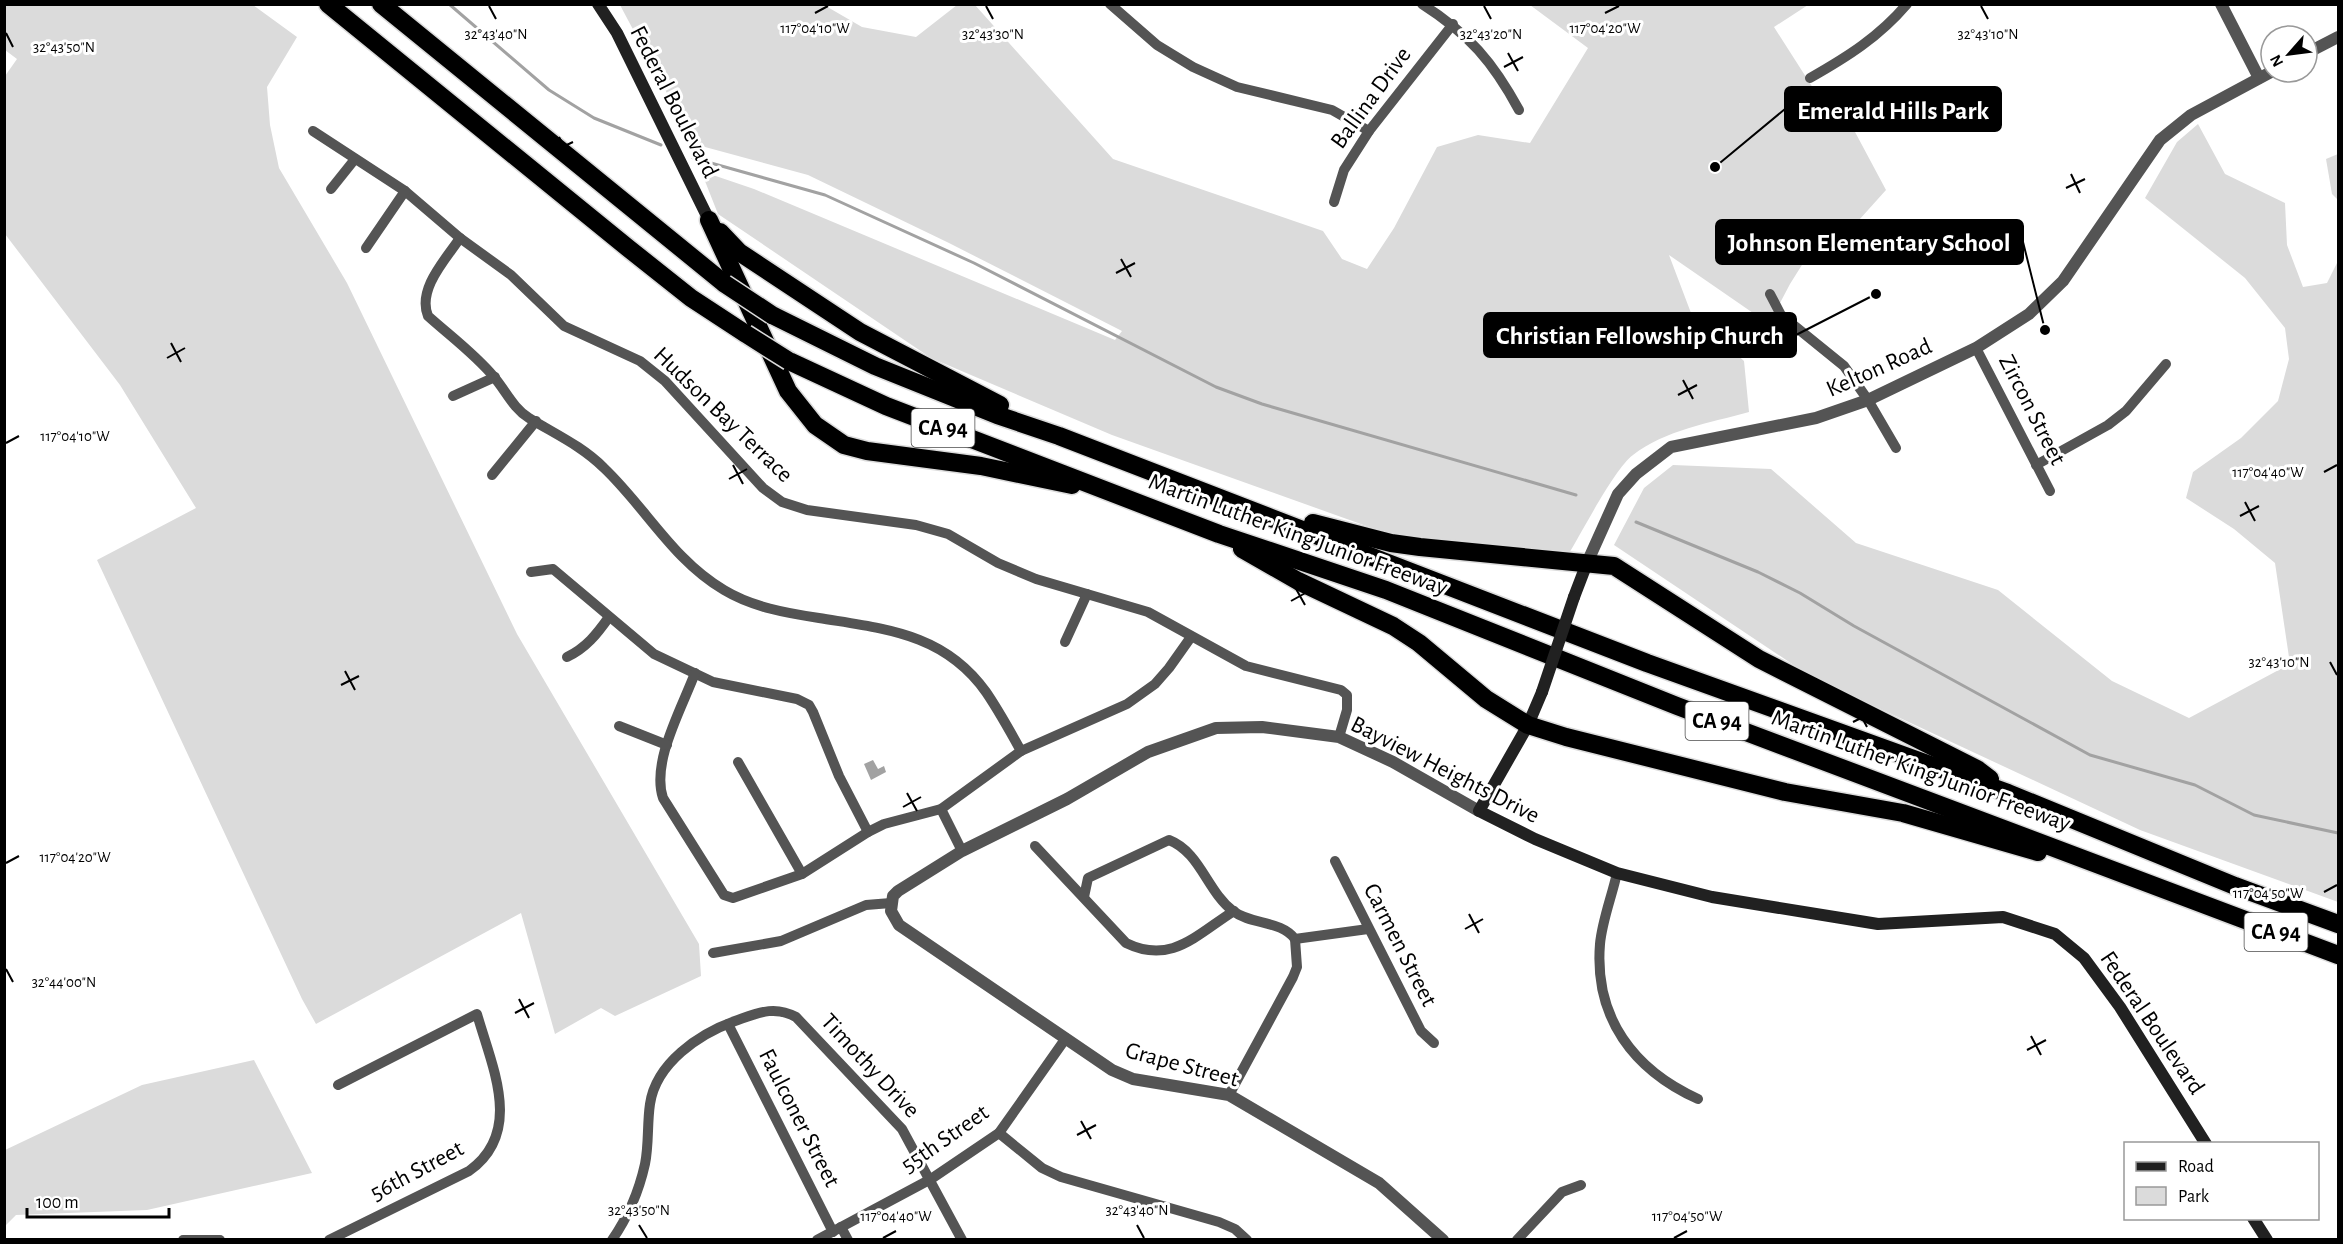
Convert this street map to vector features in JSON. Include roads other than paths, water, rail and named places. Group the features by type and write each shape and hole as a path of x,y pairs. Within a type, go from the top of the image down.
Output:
{"highway":[{"name":"Martin Luther King Junior Freeway","path":"328,4 691,298 789,361 886,406 1101,489 1219,534 1386,590 1677,706 2338,955"},
{"name":"Martin Luther King Junior Freeway","path":"381,4 725,284 772,315 875,366 997,415 1059,436 1647,663 2008,793 2235,886 2338,924"},
{"path":"709,220 739,252 860,332 1059,436"},
{"path":"709,220 788,391 815,425 844,445 867,451 981,466 1054,483 1101,489"},
{"path":"1233,503 1391,543 1614,566 1759,658 1977,769 2008,793"},
{"path":"1219,534 1298,581 1393,626 1419,643 1486,699 1528,725 1566,737 1785,792 1903,813 1953,826 2214,908"}],"main road":[{"name":"Federal Boulevard","path":"598,4 617,33 709,220"},
{"name":"Kelton Road","path":"1479,811 1528,725 1542,692 1587,563"},
{"name":"Bayview Heights Drive","path":"1479,811 1535,839 1617,873 1712,897 1805,914 1878,924 2004,916 2055,934"},
{"name":"Federal Boulevard","path":"2055,934 2084,958 2114,999 2205,1142"},
{"path":"2254,1220 2262,1238"}],"street":[{"path":"1110,4 1157,45 1193,67 1237,87 1332,110 1369,131"},
{"path":"1422,4 1453,24 1493,65 1520,110"},
{"path":"1810,78 1859,50 1888,26 1907,4"},
{"path":"2221,4 2259,78"},
{"name":"Ballina Drive","path":"1334,202 1344,170 1369,131 1453,24"},
{"path":"2319,47 2338,37"},
{"name":"Kelton Road","path":"1587,563 1618,494 1636,474 1671,447 1816,418 1868,400 1976,348 2029,315 2063,281 2160,140 2191,115 2259,78"},
{"name":"Hudson Bay Terrace","path":"313,131 405,191 460,238 511,275 564,326 621,350 640,361 665,381 763,488 782,502 807,510 915,525 948,534 1007,567 1148,612 1191,637 1266,673 1341,690 1347,695 1349,701 1339,737"},
{"path":"331,189 355,159"},
{"path":"366,248 405,191"},
{"path":"460,238 431,282 425,310 428,316 495,377 510,400 536,421 580,447 603,466 687,564 723,590 745,601 788,614 896,630 936,646 969,671 980,684 1021,751"},
{"path":"1770,294 1781,315 1844,366 1868,400 1896,448"},
{"name":"Zircon Street","path":"1976,348 2050,491"},
{"path":"2036,465 2108,425 2126,411 2166,364"},
{"path":"453,396 495,377"},
{"path":"492,475 536,421"},
{"path":"531,573 552,569 654,654 735,688 797,699 808,705 839,776 868,832"},
{"path":"1065,642 1088,594"},
{"path":"567,657 579,652 595,637 609,617"},
{"path":"695,673 667,745 658,775 659,786 663,798 724,895 733,898 802,874 868,832 901,818 941,809 1021,751 1127,704 1141,695 1169,668 1191,637"},
{"path":"619,726 667,745"},
{"name":"Bayview Heights Drive","path":"891,903 898,891 962,851 1067,798 1148,752 1202,730 1262,728 1339,737 1393,762 1479,811"},
{"path":"738,762 802,874"},
{"path":"941,809 962,851"},
{"path":"1084,897 1088,878 1169,840 1184,846 1220,898 1234,911 1289,930 1295,939 1296,967 1293,977 1229,1095"},
{"path":"1035,846 1126,943 1140,950 1162,952 1172,950 1234,911"},
{"name":"Carmen Street","path":"1335,861 1421,1031 1434,1043"},
{"path":"1617,873 1600,943 1604,997 1615,1027 1642,1064 1672,1088 1698,1100"},
{"path":"713,953 781,941 866,905 891,903"},
{"name":"Grape Street","path":"891,903 892,915 899,925 1112,1070 1133,1079 1229,1095 1379,1183 1443,1239"},
{"path":"1295,939 1368,929"},
{"name":"Timothy Drive","path":"612,1239 630,1211 645,1163 650,1101 657,1080 666,1066 696,1040 728,1024 769,1009 784,1011 796,1017 902,1129 962,1239"},
{"name":"56th Street","path":"329,1239 469,1172 489,1153 500,1129 502,1110 477,1014 338,1085"},
{"name":"Faulconer Street","path":"728,1024 837,1229 848,1239"},
{"name":"55th Street","path":"817,1239 931,1179 999,1133 1066,1038"},
{"path":"999,1133 1042,1168 1061,1177 1219,1222 1235,1229 1247,1239"},
{"path":"1517,1239 1562,1192 1581,1185"},
{"path":"185,1239 220,1239"}],"waterway":[{"path":"449,4 549,90 594,118 661,145"},
{"path":"693,158 825,195 974,263 1216,387 1262,404 1576,495"},
{"path":"1636,522 1758,572 1800,593 1854,626 2090,755 2195,785 2254,815 2338,833"}],"place":[{"name":"Emerald Hills Park","path":"1715,167"},
{"name":"Christian Fellowship Church","path":"1876,294"},
{"name":"Johnson Elementary School","path":"2045,330"}]}
